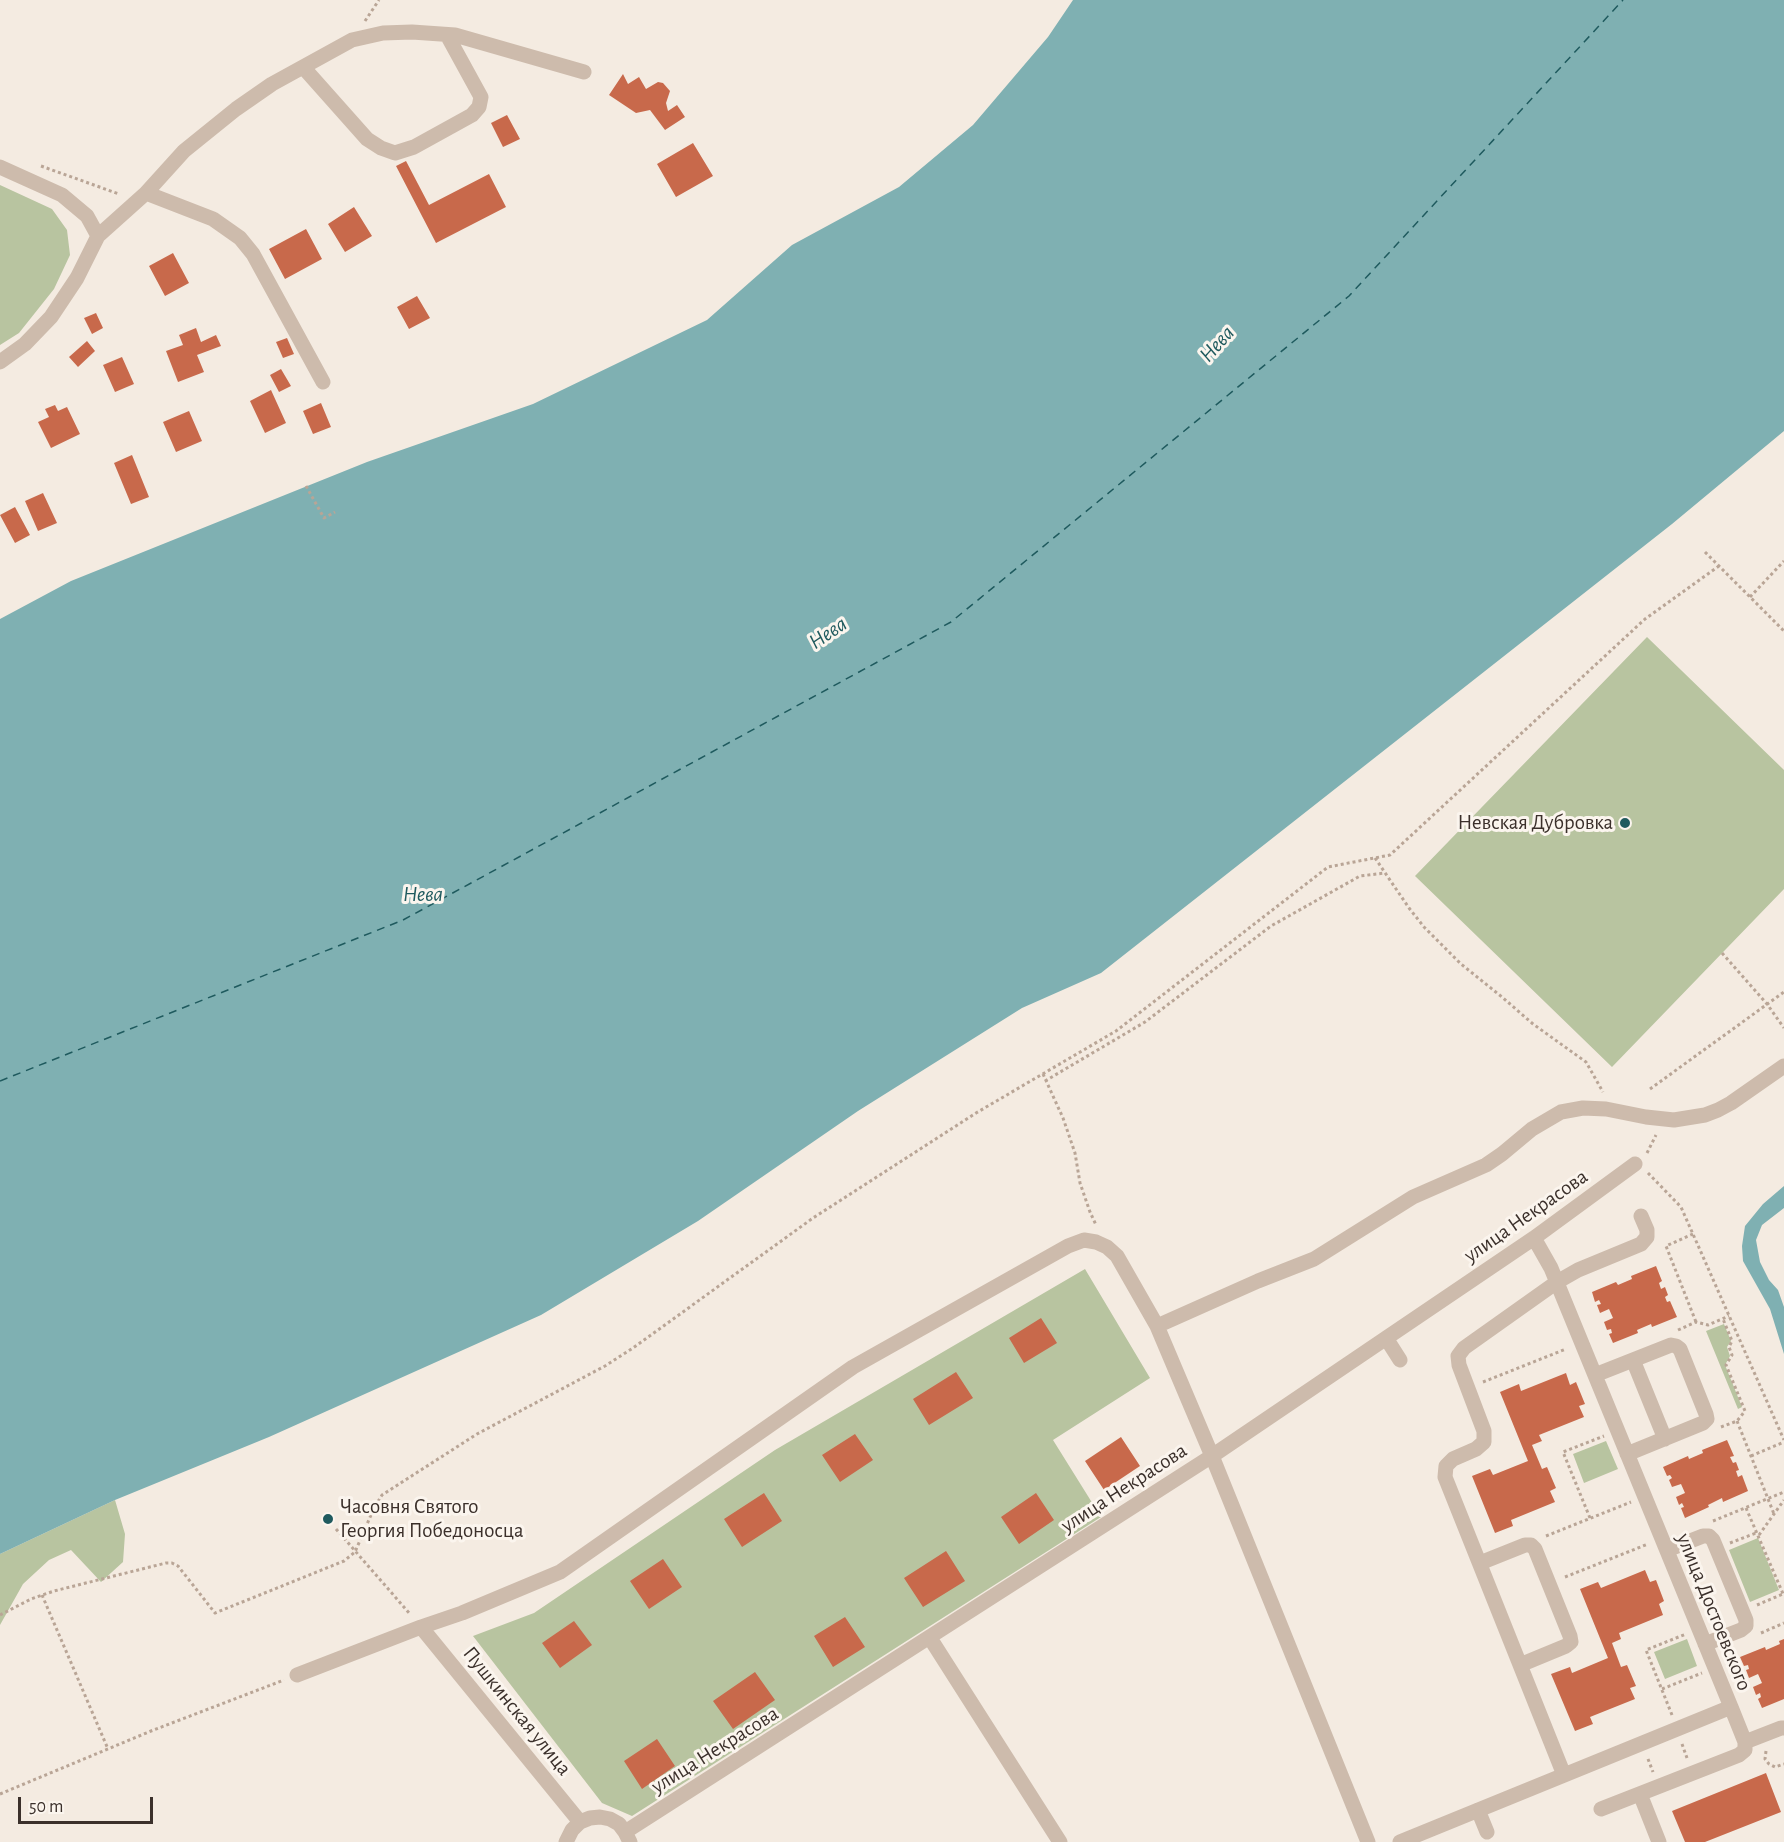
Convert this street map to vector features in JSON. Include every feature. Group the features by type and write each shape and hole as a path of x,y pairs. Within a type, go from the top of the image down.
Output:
{"street":[{"path":"0,362 25,344 51,317 77,278 98,236 146,193 184,151 236,109 272,84 352,40 383,33 412,32 447,35 500,47 584,72"},
{"path":"303,67 367,139 395,153 414,147 472,115 479,107 481,97 447,35"},
{"path":"0,167 62,195 87,216 98,236"},
{"path":"146,193 213,219 240,238 253,254 323,382"},
{"path":"1157,1326 1314,1259 1413,1197 1486,1165 1532,1128 1561,1112 1583,1108 1674,1120 1705,1115 1718,1110 1784,1066"},
{"name":"улица Некрасова","path":"628,1837 1212,1456 1643,1164"},
{"path":"1564,1775 1445,1477 1446,1466 1453,1459 1476,1449 1484,1442 1484,1431 1459,1365 1458,1356 1464,1348 1557,1282 1578,1270 1641,1244 1647,1238 1647,1230 1641,1216"},
{"name":"улица Достоевского","path":"1400,1842 1731,1707 1557,1282 1534,1238"},
{"path":"297,1675 462,1613 560,1572 853,1367 1068,1246 1084,1240 1107,1247 1117,1256 1157,1326 1368,1842"},
{"path":"1386,1338 1400,1360"},
{"path":"1595,1375 1671,1345 1680,1349 1707,1419 1703,1423 1627,1454"},
{"path":"1633,1360 1665,1439"},
{"path":"1664,1545 1709,1536 1717,1549 1746,1626 1705,1644"},
{"path":"1480,1563 1531,1545 1535,1549 1570,1636 1570,1642 1566,1646 1520,1665"},
{"name":"Пушкинская улица","path":"421,1627 580,1822"},
{"path":"930,1638 1060,1842"},
{"path":"1601,1809 1739,1755 1745,1750 1745,1742 1731,1707"},
{"path":"1745,1742 1784,1728"},
{"path":"1640,1794 1659,1842"},
{"path":"1478,1810 1487,1832"},
{"path":"566,1842 572,1830 580,1822 600,1817 619,1824 628,1837"}],"path":[{"path":"32,162 118,194 146,193"},
{"path":"306,486 324,518 335,512"},
{"path":"1705,552 1784,631"},
{"path":"1750,597 1784,561"},
{"path":"0,1615 42,1595 172,1563 178,1566 215,1613 344,1561 355,1552 382,1495 477,1434 605,1366 813,1218 976,1113 1116,1032 1328,867 1390,855 1645,620 1719,566"},
{"path":"1375,858 1408,908 1461,964 1533,1024 1586,1062 1611,1110"},
{"path":"1045,1081 1145,1022 1271,926 1360,876 1385,873"},
{"path":"1722,953 1767,1004 1784,1028"},
{"path":"1650,1089 1784,992"},
{"path":"1043,1074 1063,1118 1090,1212 1107,1247"},
{"path":"1661,1119 1643,1164 1681,1207 1784,1441 1751,1456"},
{"path":"1693,1234 1666,1246 1696,1322"},
{"path":"1671,1333 1696,1322 1708,1325 1729,1316"},
{"path":"1721,1427 1737,1421 1745,1411 1726,1365 1732,1355 1729,1347 1732,1341 1723,1319"},
{"path":"1467,1388 1581,1342"},
{"path":"1737,1421 1774,1514"},
{"path":"1590,1518 1563,1452 1618,1431"},
{"path":"1711,1522 1784,1492"},
{"path":"1531,1545 1544,1537 1644,1497"},
{"path":"1717,1549 1757,1534 1784,1500"},
{"path":"1742,1611 1784,1595 1746,1508"},
{"path":"336,1529 421,1627"},
{"path":"1549,1583 1664,1545"},
{"path":"42,1595 108,1749"},
{"path":"1761,1633 1784,1623"},
{"path":"1693,1773 1674,1718 1646,1650 1699,1629"},
{"path":"1662,1689 1714,1667"},
{"path":"0,1794 297,1675"},
{"path":"1642,1743 1659,1786"},
{"path":"1767,1747 1765,1759 1769,1764 1775,1767 1784,1764"}],"green space":[{"path":"0,185 52,209 67,230 70,255 54,289 19,333 0,345"},
{"name":"Невская Дубровка","path":"1647,637 1784,770 1784,889 1612,1067 1415,876"},
{"path":"1085,1269 1150,1378 1053,1440 1101,1517 632,1816 602,1803 473,1636 534,1613 775,1450"},
{"path":"1724,1324 1731,1341 1727,1347 1730,1356 1725,1365 1742,1407 1738,1409 1706,1331"},
{"path":"1606,1441 1618,1469 1584,1483 1573,1454"},
{"path":"115,1500 125,1534 123,1562 101,1582 71,1550 49,1560 23,1584 0,1625 0,1554"},
{"path":"1758,1538 1779,1590 1750,1602 1729,1550"},
{"path":"1687,1639 1697,1666 1665,1679 1654,1652"}],"water":[{"name":"Нева","path":"1073,0 1784,0 1784,431 1672,524 1101,973 1022,1008 858,1111 698,1221 541,1315 269,1437 115,1500 0,1554 0,619 71,581 367,462 533,404 707,320 792,245 899,187 973,125 1048,37"},
{"path":"1784,1186 1784,1208 1762,1225 1756,1240 1760,1262 1769,1280 1778,1290 1784,1307 1784,1354 1770,1309 1743,1261 1742,1246 1745,1226 1763,1204"}],"building":[{"path":"623,74 628,84 639,77 646,89 658,82 663,83 670,91 666,103 668,111 677,105 685,117 665,130 650,110 636,113 609,95"},
{"path":"507,115 520,139 503,147 491,123"},
{"path":"693,143 713,176 676,197 657,164"},
{"path":"406,161 429,205 489,174 506,207 436,243 396,166"},
{"path":"354,207 372,236 345,252 328,224"},
{"path":"306,229 322,259 285,279 269,249"},
{"path":"173,253 189,283 165,296 149,266"},
{"path":"417,296 430,318 409,329 397,307"},
{"path":"96,313 103,328 92,334 84,318"},
{"path":"196,328 201,342 216,335 221,346 197,355 204,372 178,382 166,351 183,345 179,335"},
{"path":"287,338 294,354 283,358 276,342"},
{"path":"87,341 95,351 78,367 69,357"},
{"path":"122,357 134,384 115,392 103,365"},
{"path":"281,369 291,386 279,392 270,375"},
{"path":"271,390 286,423 265,433 250,401"},
{"path":"321,403 331,427 313,434 303,411"},
{"path":"55,405 58,411 67,407 80,434 51,448 38,422 49,417 45,409"},
{"path":"189,411 202,441 176,452 163,422"},
{"path":"132,455 149,497 131,504 114,463"},
{"path":"43,493 57,523 38,531 25,501"},
{"path":"15,507 30,535 15,543 0,515"},
{"path":"1656,1266 1662,1281 1659,1283 1661,1289 1665,1287 1668,1295 1665,1297 1667,1302 1670,1301 1677,1317 1652,1327 1651,1324 1637,1330 1638,1333 1613,1343 1609,1334 1612,1333 1611,1329 1607,1330 1604,1322 1613,1318 1609,1309 1600,1313 1597,1305 1601,1304 1599,1300 1595,1302 1592,1292 1616,1282 1618,1285 1632,1279 1631,1276"},
{"path":"1041,1318 1057,1343 1024,1363 1009,1338"},
{"path":"956,1372 973,1398 929,1425 913,1399"},
{"path":"1566,1373 1570,1385 1576,1382 1585,1404 1579,1406 1584,1417 1539,1435 1542,1441 1532,1445 1542,1469 1547,1467 1556,1488 1550,1491 1555,1502 1511,1520 1513,1526 1495,1533 1472,1476 1490,1469 1493,1475 1528,1461 1500,1392 1519,1384 1521,1391"},
{"path":"855,1434 873,1460 840,1482 822,1455"},
{"path":"1121,1437 1140,1466 1104,1490 1085,1461"},
{"path":"1727,1440 1734,1456 1730,1457 1733,1463 1736,1462 1739,1470 1736,1471 1738,1477 1742,1475 1748,1491 1723,1502 1722,1498 1685,1518 1681,1508 1684,1507 1682,1503 1679,1505 1676,1497 1685,1493 1681,1484 1672,1487 1669,1480 1672,1478 1670,1475 1667,1476 1663,1467 1688,1456 1689,1459 1703,1453 1702,1450"},
{"path":"764,1493 782,1521 742,1547 724,1519"},
{"path":"1036,1493 1054,1520 1019,1544 1001,1517"},
{"path":"946,1551 965,1581 923,1607 904,1578"},
{"path":"663,1559 682,1587 649,1609 630,1581"},
{"path":"1645,1570 1650,1582 1656,1580 1664,1601 1659,1604 1663,1615 1619,1633 1621,1639 1612,1643 1621,1667 1627,1665 1636,1686 1630,1688 1635,1699 1590,1717 1593,1724 1575,1731 1551,1674 1570,1667 1572,1673 1608,1658 1580,1589 1598,1582 1601,1588"},
{"path":"845,1617 865,1647 833,1667 814,1636"},
{"path":"574,1621 592,1645 560,1668 542,1643"},
{"path":"1784,1639 1784,1699 1762,1708 1758,1699 1761,1697 1760,1693 1756,1695 1753,1687 1762,1683 1758,1674 1749,1678 1746,1670 1749,1669 1748,1665 1744,1666 1740,1657 1765,1647 1766,1650 1780,1644 1779,1641"},
{"path":"755,1672 775,1700 733,1729 713,1701"},
{"path":"657,1739 675,1766 642,1789 624,1761"},
{"path":"1766,1773 1781,1812 1705,1842 1685,1842 1672,1811"}],"ferry route":[{"path":"0,1081 403,920 951,622 1349,296 1623,0"}],"place":[{"name":"Невская Дубровка","path":"1625,823"},
{"name":"Часовня Святого Георгия Победоносца","path":"328,1519"}]}
